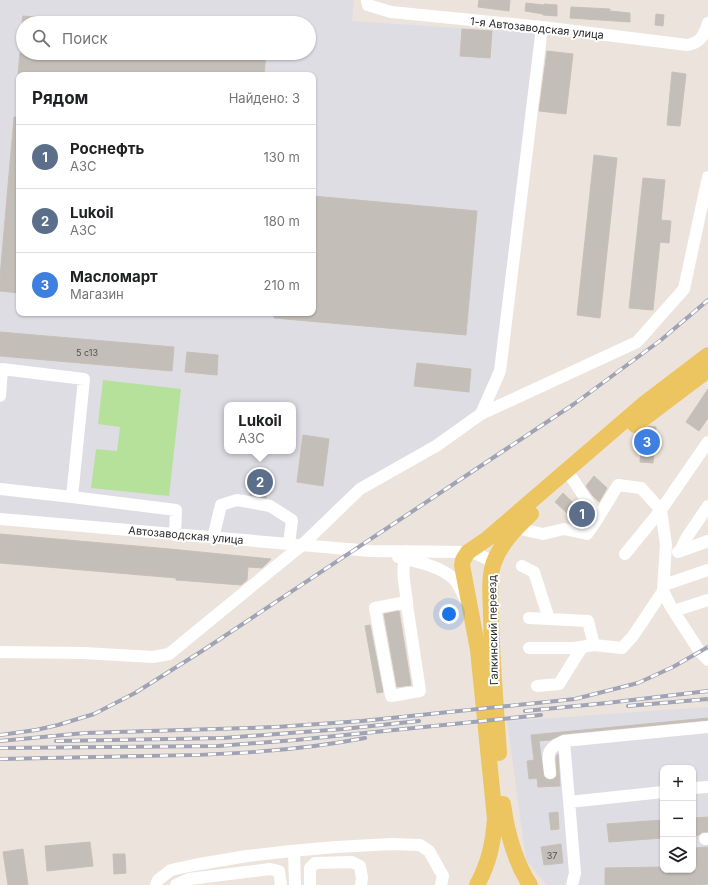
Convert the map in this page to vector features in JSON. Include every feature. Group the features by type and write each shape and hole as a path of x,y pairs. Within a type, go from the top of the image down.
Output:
{"main road":[{"path":"460,552 487,539 645,403 708,355"},
{"name":"Галкинский переезд","path":"530,885 517,862 507,832 502,799 492,659 490,577 494,562 500,549 516,528 632,427 708,370"},
{"name":"Галкинский переезд","path":"460,552 463,560 462,565 478,650 495,819 490,853 477,885"}],"street":[{"name":"1-я Автозаводская улица","path":"368,3 391,12 542,27 687,45 696,44 703,35 708,24"},
{"path":"481,414 500,371 542,27"},
{"path":"0,652 84,653 153,658 164,656 173,652 302,545 360,489 436,446 481,414 637,342 684,288 708,177"},
{"path":"0,396 2,369 84,379 72,497"},
{"path":"625,554 661,510 708,442"},
{"path":"572,478 598,518"},
{"path":"516,528 543,534 564,529 587,534 618,485 641,488 661,510 666,545 663,588 633,636 622,648 594,645 574,648 529,648"},
{"path":"0,489 176,510 175,535"},
{"path":"213,538 221,505 237,500 270,506 292,520 289,544"},
{"path":"680,551 687,537 708,506"},
{"name":"Автозаводская улица","path":"0,519 406,555"},
{"path":"665,556 708,541"},
{"path":"406,555 460,552 479,555 494,562"},
{"path":"406,555 403,572 420,691 391,696 375,608 407,602"},
{"path":"406,555 450,575 460,587 470,608"},
{"path":"522,566 534,572 549,619"},
{"path":"663,588 708,570"},
{"path":"663,588 674,611 700,652 708,660"},
{"path":"674,611 708,600"},
{"path":"529,618 588,621 594,645"},
{"path":"537,686 559,684 582,647"},
{"path":"550,773 548,754 551,748 564,741 708,727"},
{"path":"564,741 575,873 572,885"},
{"path":"696,788 708,787"},
{"path":"569,802 660,792"},
{"path":"156,885 158,880 171,870 247,856 336,847 385,844 420,845 429,851 443,876 441,885"},
{"path":"176,885 189,879 270,869 279,871 280,885 295,884 294,851"},
{"path":"310,885 310,868 315,863 352,862 360,866 362,878 361,885"}],"shaded area":[{"path":"0,0 354,0 352,21 537,33 496,372 479,411 431,445 358,487 301,542 0,513"},
{"path":"708,707 708,885 547,885 526,860 507,721"}],"green space":[{"path":"103,380 181,389 169,496 91,488 96,449 117,451 120,427 98,424"}],"building":[{"path":"479,0 510,0 509,11 478,7"},
{"path":"526,3 557,5 557,16 525,11"},
{"path":"571,7 610,9 610,11 630,13 630,22 570,18"},
{"path":"656,14 664,15 663,26 655,25"},
{"path":"462,29 492,31 490,58 460,56"},
{"path":"547,51 573,54 566,114 539,111"},
{"path":"19,60 265,60 264,72 18,72"},
{"path":"672,72 686,74 680,126 667,125"},
{"path":"14,117 16,117 16,293 0,291"},
{"path":"594,155 617,158 600,318 577,315"},
{"path":"643,178 665,180 661,220 671,221 669,243 660,242 653,310 629,308"},
{"path":"316,196 477,211 466,335 274,318 274,316 316,316"},
{"path":"0,332 174,347 172,371 0,356"},
{"path":"187,352 218,355 217,375 185,372"},
{"path":"417,363 471,369 469,392 414,386"},
{"path":"708,389 708,418 699,431 686,422"},
{"path":"649,426 656,427 653,463 640,462 643,431"},
{"path":"303,435 329,439 323,486 297,482"},
{"path":"594,476 607,488 599,502 586,486"},
{"path":"256,480 264,481 263,484 268,484 266,498 250,495 251,482 255,483"},
{"path":"563,493 589,518 584,526 580,525 555,502"},
{"path":"0,534 271,559 262,568 248,567 247,580 241,585 176,580 176,578 0,563"},
{"path":"399,611 411,685 397,687 384,614"},
{"path":"370,625 383,692 377,693 365,626"},
{"path":"708,718 708,720 563,734 550,740 539,741 544,777 550,780 557,776 556,757 558,754 560,786 538,787 537,778 529,779 527,761 534,760 531,735"},
{"path":"558,812 559,829 551,830 549,813"},
{"path":"708,817 708,832 702,832 696,836 696,818"},
{"path":"660,820 660,838 609,842 607,824"},
{"path":"90,842 93,866 47,871 45,846"},
{"path":"561,844 563,863 544,865 541,847"},
{"path":"708,847 708,884 605,885 605,868 660,867 660,873 696,873 696,848"},
{"path":"23,849 28,885 8,885 3,852"},
{"path":"113,854 125,854 126,873 114,874"}],"railway":[{"path":"0,735 36,730 94,714 135,693 202,651 574,404 661,340 708,300"},
{"path":"0,741 85,733 276,727 362,721 575,699 638,683 673,667 708,647"},
{"path":"525,711 708,691"},
{"path":"628,706 708,699"},
{"path":"0,748 218,746 296,740 541,715"},
{"path":"56,741 223,738 343,729 419,721"},
{"path":"0,759 228,754 310,747 365,738"}],"place":[{"name":"Масломарт","path":"647,442"},
{"name":"Lukoil","path":"260,482"},
{"name":"Роснефть","path":"582,514"}]}
